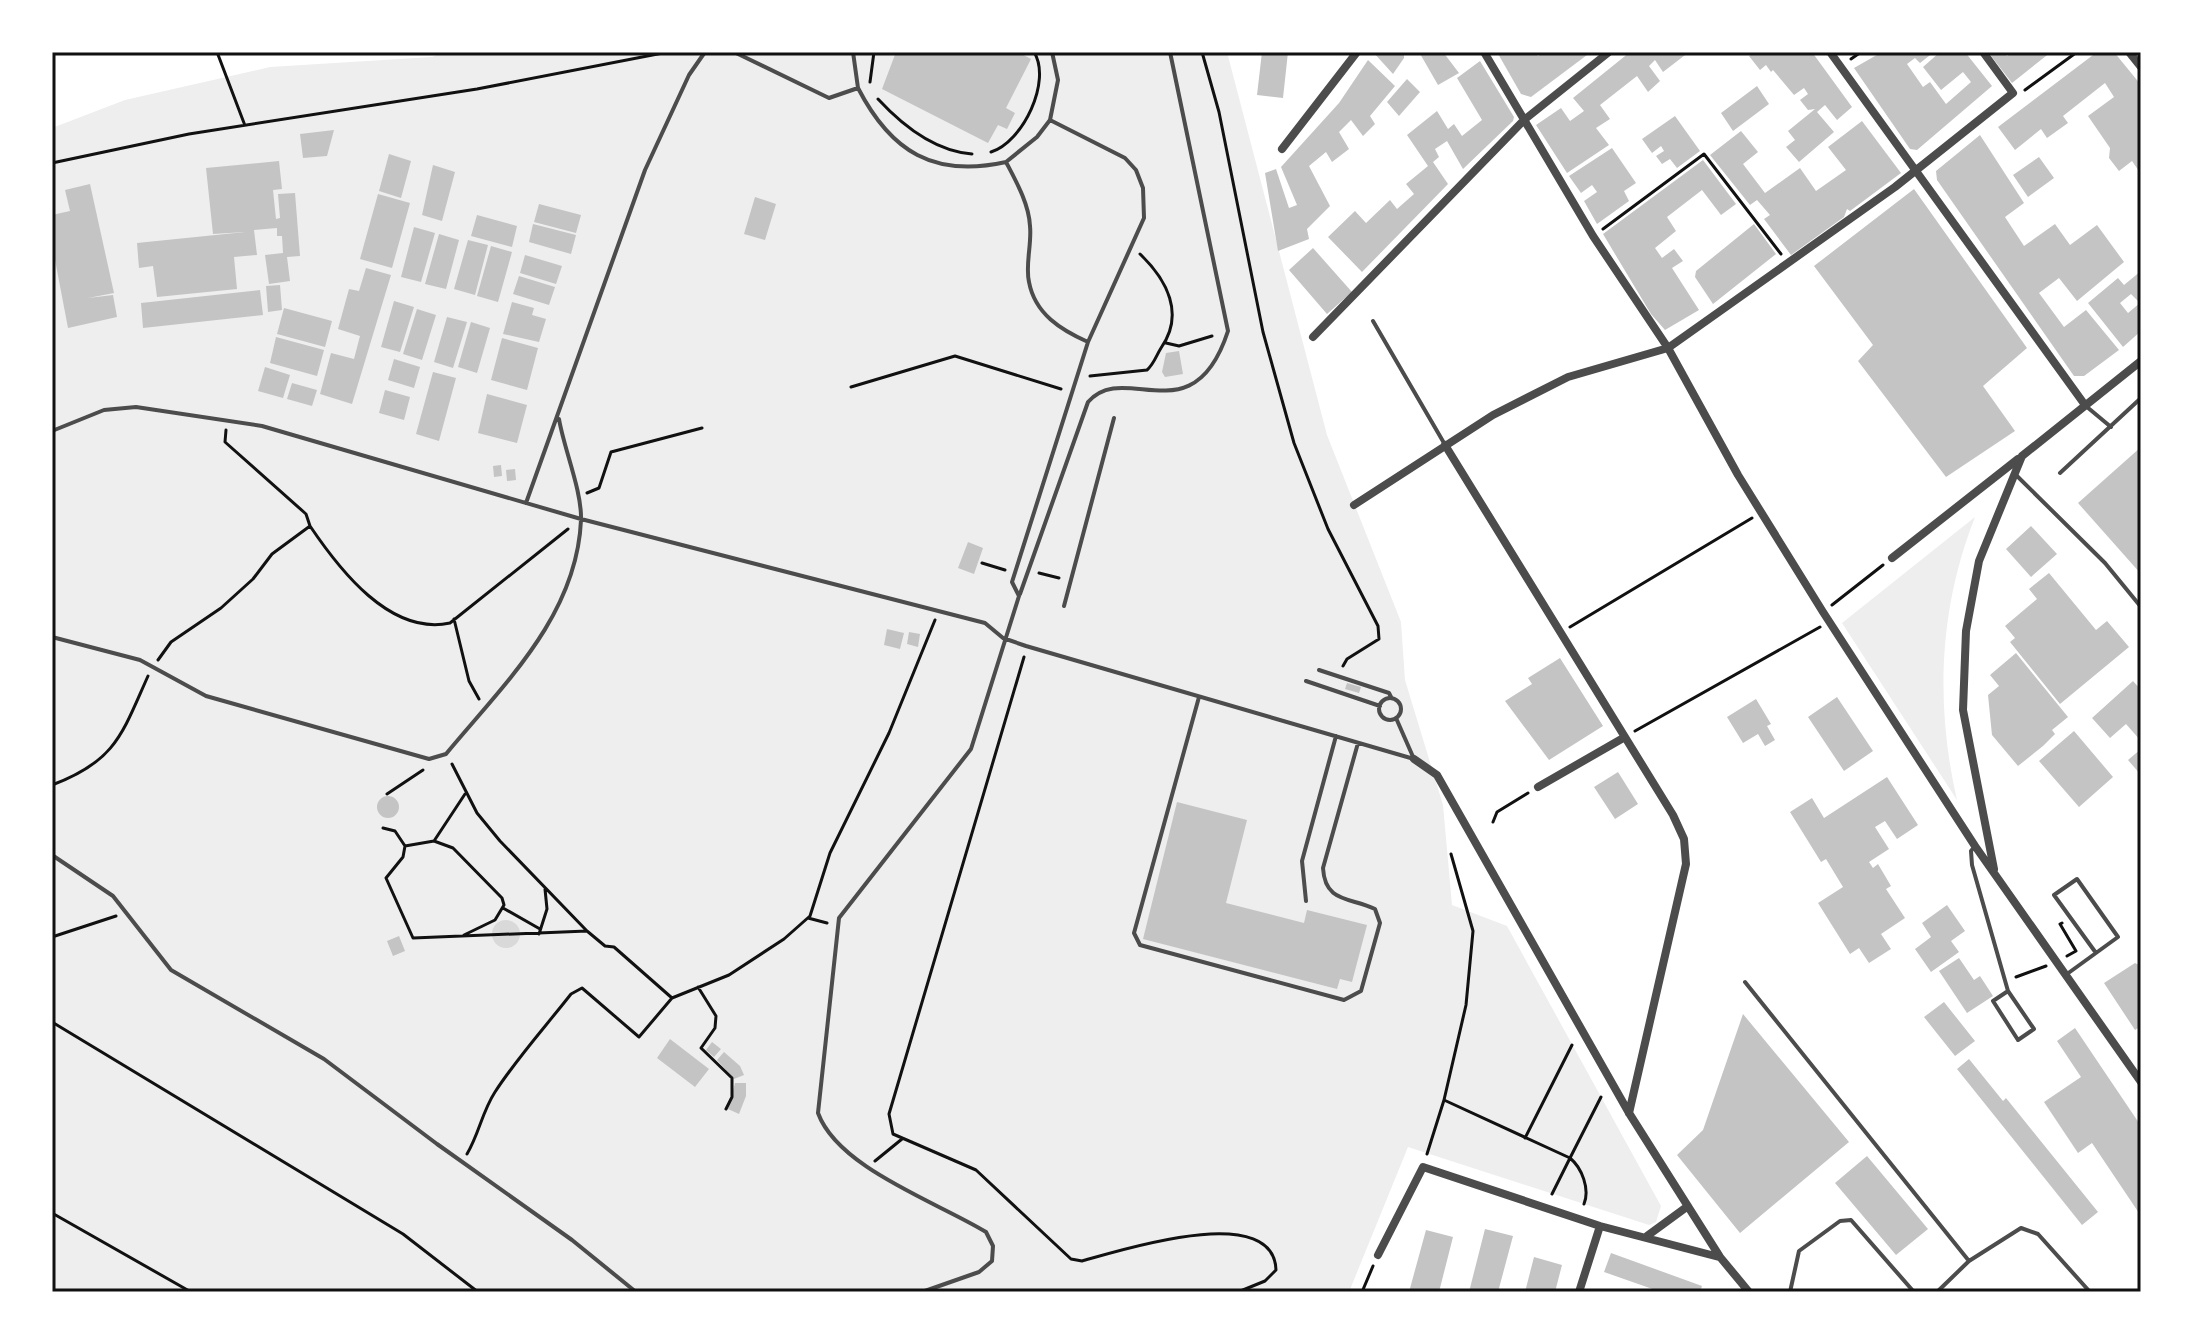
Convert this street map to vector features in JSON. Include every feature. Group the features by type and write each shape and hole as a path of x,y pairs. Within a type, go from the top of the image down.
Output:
{"street":[{"path":"1282,149 1357,52"},
{"path":"1484,52 1593,236 1668,348 1829,622 1975,846 2141,1082"},
{"path":"1313,337 1524,120 1609,52"},
{"path":"1830,52 2085,405"},
{"path":"1354,505 1493,415 1568,377 1668,348 1915,171 2013,93 1983,52"},
{"path":"2129,52 2141,67"},
{"path":"1892,558 2141,361"},
{"path":"1445,445 1562,632 1673,815 1684,839 1686,864 1629,1113"},
{"path":"1995,874 1964,728 1963,672 1968,612 1979,561 2022,456"},
{"path":"1538,787 1625,737"},
{"path":"1414,759 1437,775 1629,1113 1720,1257 1749,1292"},
{"path":"1378,1255 1423,1167 1600,1226 1720,1257"},
{"path":"1647,1236 1688,1206"},
{"path":"1579,1292 1600,1226"}],"lane":[{"path":"526,503 559,419 645,170 689,75 705,52"},
{"path":"734,52 829,98 858,88"},
{"path":"853,52 858,88 873,117 894,141 922,160 960,167 1006,162 1037,137 1050,120 1058,80 1052,52"},
{"path":"922,1292 979,1272 992,1261 993,1246 986,1232 871,1168 835,1142 824,1130 818,1113 837,926 839,918 971,749 1003,638 1088,402 1104,391 1172,389 1198,383 1213,369 1228,331 1170,52"},
{"path":"1019,596 1012,582 1088,342 1144,218 1145,203 1136,170 1110,149 1050,120"},
{"path":"1006,162 1021,191 1031,224 1029,282 1041,311 1062,330 1088,342"},
{"path":"1373,321 1445,445"},
{"path":"2060,473 2141,398"},
{"path":"2085,405 2111,427"},
{"path":"52,431 104,410 136,407 262,426 581,519 985,623 1003,638 1026,646 1414,759"},
{"path":"1064,606 1114,418"},
{"path":"52,637 129,656 206,696 429,759 446,754 550,624 570,580 581,519 559,419"},
{"path":"2014,474 2105,563 2141,607"},
{"path":"1319,670 1384,691 1401,706 1396,718 1414,759"},
{"path":"1306,681 1380,706"},
{"path":"1199,697 1134,933 1135,940 1140,945 1344,1000 1361,991 1380,923 1375,909 1333,894 1323,880 1323,868 1358,743"},
{"path":"1380,706 1391,697"},
{"path":"1380,706 1385,719 1396,718"},
{"path":"1306,901 1302,861 1336,736"},
{"path":"1975,846 1971,851 1972,865 2008,991 2034,1029 2018,1040 1993,1001 2008,991"},
{"path":"52,855 113,896 171,970 324,1059 572,1240 636,1292"},
{"path":"2066,975 2118,937 2077,879 2054,895 2096,953"},
{"path":"1745,982 1969,1261"},
{"path":"1790,1292 1799,1251 1840,1221 1851,1220 1914,1292"},
{"path":"1937,1292 1969,1261 2021,1228 2038,1234 2090,1292"}],"path":[{"path":"217,52 245,125"},
{"path":"52,163 95,151 477,89 668,52"},
{"path":"874,52 870,90 897,120 936,145 962,153 984,154 997,150 1023,125 1038,90 1041,71 1034,52"},
{"path":"1202,52 1225,141 1263,332 1294,443 1328,529 1378,626 1379,639 1347,659 1337,676"},
{"path":"2013,93 2019,94 2077,52"},
{"path":"1599,232 1704,154 1786,260"},
{"path":"1077,377 1147,370 1166,343 1173,314 1172,298 1154,269 1131,246"},
{"path":"1166,343 1179,346 1228,331"},
{"path":"851,387 955,356 1073,393"},
{"path":"226,420 225,442 306,514 310,526 332,558 360,587 404,619 431,627 454,619 581,519"},
{"path":"576,497 599,488 611,452 702,428"},
{"path":"1562,632 1762,512"},
{"path":"52,785 93,765 118,744 152,667 171,642 221,608 253,579 272,554 310,526"},
{"path":"1823,612 1892,558"},
{"path":"982,563 1015,572"},
{"path":"1029,571 1071,581"},
{"path":"454,619 469,681 486,705"},
{"path":"462,1162 483,1125 484,1112 495,1092 571,994 582,988 639,1037 672,998 729,975 784,939 808,918 830,853 889,733 935,620"},
{"path":"1625,737 1829,622"},
{"path":"1026,646 889,1114 893,1134 976,1170 1071,1259 1082,1261 1163,1238 1241,1234 1266,1244 1275,1257 1276,1270 1265,1281 1238,1292"},
{"path":"446,754 465,793 500,841 587,931 605,946 614,947 672,998"},
{"path":"387,794 423,770 429,759"},
{"path":"1493,822 1497,812 1538,787"},
{"path":"434,841 465,793"},
{"path":"383,828 395,831 405,846 403,857 386,878 413,938 587,931"},
{"path":"405,846 434,841 453,848 502,898 503,908 495,920 470,930 463,937"},
{"path":"1423,1167 1444,1100 1466,1005 1473,931 1451,854"},
{"path":"540,931 547,909 545,889"},
{"path":"503,908 540,931"},
{"path":"52,937 125,912"},
{"path":"808,918 837,926"},
{"path":"698,987 716,1016 715,1028 701,1048 732,1078 732,1097 726,1109"},
{"path":"52,1022 403,1234 478,1292"},
{"path":"1525,1138 1572,1045"},
{"path":"1552,1194 1601,1097"},
{"path":"1444,1100 1570,1158 1582,1172 1587,1195 1584,1204"},
{"path":"871,1168 879,1154 902,1139"},
{"path":"52,1213 191,1292"},
{"path":"1362,1292 1378,1255"}],"shaded area":[{"path":"444,52 1227,52 1327,435 1401,622 1405,680 1443,805 1452,905 1507,926 1661,1206 1656,1222 1649,1225 1408,1147 1349,1292 52,1292 52,128 125,100 270,67 432,57"},
{"path":"1975,517 1954,586 1944,657 1945,728 1957,800 1842,623"},
{"path":"506,920 516,924 520,934 516,944 506,948 496,944 492,934 496,924"}],"building":[{"path":"896,52 1018,52 1031,59 1006,108 1015,113 1007,129 998,125 988,143 882,89"},
{"path":"1262,52 1288,52 1283,98 1257,95"},
{"path":"1373,52 1404,52 1404,58 1393,74"},
{"path":"1419,52 1443,52 1459,73 1438,85"},
{"path":"1497,52 1535,52 1538,56 1544,52 1591,52 1531,97 1521,94"},
{"path":"1630,52 1689,52 1663,72 1655,60 1649,66 1660,81 1648,92 1637,76 1600,105 1610,119 1596,128 1609,145 1567,173 1536,125 1561,108 1570,121 1584,111 1573,98"},
{"path":"1755,52 1812,52 1852,107 1837,120 1825,105 1817,112 1834,132 1799,162 1786,147 1795,140 1788,131 1815,109 1808,110 1800,100 1808,94 1804,88 1794,95 1773,70 1771,72 1766,65 1760,70 1749,56"},
{"path":"1882,52 1934,52 1920,63 1915,58 1907,64 1923,87 1930,82 1946,104 1971,82 1963,72 1941,90 1923,67 1940,52 1965,52 1992,86 1917,150 1910,149 1854,68"},
{"path":"1988,52 2003,52 2007,56 2013,52 2051,52 2012,83"},
{"path":"2097,52 2114,52 2141,85 2141,174 2132,161 2119,171 2109,158 2110,148 2088,116 2114,97 2105,83 2063,116 2068,123 2047,138 2041,129 2015,150 1998,127"},
{"path":"1368,60 1395,86 1370,116 1375,124 1363,136 1351,120 1339,132 1349,149 1332,162 1326,152 1309,166 1330,206 1307,229 1309,239 1278,251 1265,173 1276,169 1289,208 1297,205 1281,167 1339,103"},
{"path":"1480,61 1514,117 1513,121 1463,169 1447,141 1435,149 1439,157 1433,162 1448,184 1362,272 1328,237 1355,211 1366,223 1390,200 1397,209 1414,194 1406,184 1428,166 1407,135 1437,111 1448,129 1454,124 1462,136 1482,120 1457,78"},
{"path":"1407,79 1420,92 1399,116 1387,102"},
{"path":"1757,86 1769,104 1733,131 1721,113"},
{"path":"1675,116 1700,151 1677,168 1670,159 1662,164 1656,156 1664,151 1661,146 1652,153 1642,139"},
{"path":"1862,121 1901,173 1850,211 1847,209 1844,217 1791,255 1764,219 1770,215 1757,200 1750,205 1710,155 1741,131 1758,152 1743,164 1765,193 1800,168 1816,191 1846,170 1828,147"},
{"path":"334,130 327,156 303,158 300,134"},
{"path":"1980,135 2024,203 2005,217 2024,246 2055,224 2070,245 2097,225 2124,262 2077,301 2059,278 2039,293 2064,327 2086,310 2119,350 2084,376 2074,376 1937,180 1936,171"},
{"path":"1612,148 1636,183 1624,191 1629,201 1597,224 1584,201 1597,192 1592,185 1581,193 1569,176"},
{"path":"389,154 411,161 401,198 379,191"},
{"path":"2039,157 2054,178 2028,197 2013,175"},
{"path":"1703,160 1736,204 1721,215 1702,190 1667,217 1676,231 1655,248 1662,258 1674,249 1683,261 1672,268 1699,310 1665,330 1651,314 1603,234"},
{"path":"279,161 282,189 273,190 276,219 280,218 278,194 295,193 300,256 287,257 290,281 269,284 265,255 283,253 282,236 277,236 277,228 254,230 257,255 234,257 237,289 157,297 153,266 139,268 137,243 245,232 213,234 206,168"},
{"path":"433,165 455,172 442,221 422,215"},
{"path":"90,184 114,293 88,298 113,295 117,317 68,328 52,244 52,215 70,211 65,190"},
{"path":"1914,189 2027,348 1983,386 2015,431 1946,477 1858,361 1873,345 1814,266"},
{"path":"378,194 410,203 392,268 360,259"},
{"path":"755,197 776,204 765,240 744,234"},
{"path":"539,204 581,215 576,233 534,222"},
{"path":"477,215 517,226 512,247 471,236"},
{"path":"533,224 576,235 571,254 529,242"},
{"path":"1754,224 1776,254 1713,304 1695,277 1696,271"},
{"path":"414,227 435,233 421,282 401,277"},
{"path":"439,234 459,240 446,289 425,284"},
{"path":"468,240 488,245 475,295 454,289"},
{"path":"491,246 512,252 498,302 477,296"},
{"path":"1313,248 1352,292 1327,314 1289,270"},
{"path":"525,255 562,266 556,284 520,273"},
{"path":"366,268 391,275 352,404 320,394 331,353 354,359 360,336 338,329 349,289 359,291"},
{"path":"2141,271 2141,331 2123,347 2088,303 2118,278 2124,285","holes":["2131,294 2140,303 2128,313 2120,303"]},
{"path":"519,276 555,287 549,305 513,294"},
{"path":"280,285 282,310 268,312 266,286"},
{"path":"260,290 263,315 143,328 141,303"},
{"path":"394,301 414,307 400,352 381,347"},
{"path":"512,302 534,308 532,315 546,319 539,342 503,334"},
{"path":"284,308 332,321 325,347 277,334"},
{"path":"417,309 436,315 422,360 403,354"},
{"path":"447,317 467,322 453,368 434,362"},
{"path":"471,322 490,328 477,373 458,367"},
{"path":"276,337 324,350 317,376 270,363"},
{"path":"502,338 538,348 527,390 491,380"},
{"path":"1179,351 1183,374 1165,377 1162,372 1166,353"},
{"path":"394,359 420,367 414,388 388,380"},
{"path":"265,367 290,375 283,398 258,391"},
{"path":"433,372 456,378 439,441 416,434"},
{"path":"292,383 317,390 312,406 287,399"},
{"path":"385,390 410,397 404,420 379,413"},
{"path":"487,394 527,405 517,443 478,433"},
{"path":"2141,447 2141,574 2078,503"},
{"path":"501,465 502,476 494,477 493,466"},
{"path":"515,469 516,480 507,481 506,470"},
{"path":"2031,526 2057,554 2031,577 2006,549"},
{"path":"968,542 983,548 974,574 958,568"},
{"path":"2049,573 2096,630 2107,621 2129,647 2060,704 2010,642 2015,638 2005,626 2037,599 2029,589"},
{"path":"887,629 904,633 900,649 884,645"},
{"path":"909,632 920,634 918,647 907,644"},
{"path":"2016,653 2068,717 2052,730 2055,734 2043,746 2018,766 1992,735 1988,695 1999,686 1990,675"},
{"path":"1560,658 1603,726 1549,760 1505,701 1532,684 1528,678"},
{"path":"2133,681 2141,690 2141,741 2126,724 2110,738 2092,718"},
{"path":"1347,683 1361,687 1359,693 1345,689"},
{"path":"1837,697 1873,751 1844,771 1808,717"},
{"path":"1756,699 1771,724 1767,726 1775,740 1765,746 1758,734 1743,743 1727,717"},
{"path":"2074,731 2113,777 2079,807 2039,761"},
{"path":"2141,749 2141,775 2128,760"},
{"path":"1618,772 1638,804 1615,819 1594,787"},
{"path":"1887,777 1918,825 1897,839 1885,821 1875,827 1889,849 1869,862 1873,868 1878,864 1891,886 1886,889 1905,918 1881,934 1891,949 1869,963 1859,948 1850,954 1818,903 1843,887 1826,859 1821,862 1790,812 1812,798 1824,818"},
{"path":"388,796 396,799 399,807 396,815 388,818 380,815 377,807 380,799"},
{"path":"1177,802 1247,820 1226,903 1304,923 1307,910 1367,925 1352,982 1340,979 1337,989 1143,939"},
{"path":"1947,905 1965,931 1951,941 1959,952 1931,972 1915,949 1931,937 1922,923"},
{"path":"399,936 405,951 393,956 387,941"},
{"path":"1959,958 1974,980 1980,976 1993,996 1967,1013 1939,971"},
{"path":"2135,963 2141,966 2141,1026 2135,1030 2104,983"},
{"path":"1944,1002 1975,1041 1955,1056 1924,1017"},
{"path":"1743,1014 1849,1142 1740,1233 1677,1155 1703,1130"},
{"path":"2075,1028 2141,1126 2141,1216 2092,1143 2078,1153 2044,1102 2081,1077 2057,1041"},
{"path":"670,1039 709,1069 695,1087 657,1058"},
{"path":"712,1042 721,1049 714,1057 706,1050"},
{"path":"724,1052 740,1066 744,1075 734,1079 717,1060"},
{"path":"1969,1059 2003,1101 2006,1098 2098,1212 2082,1225 1957,1069"},
{"path":"735,1083 746,1083 746,1096 739,1114 728,1109"},
{"path":"1867,1156 1928,1229 1896,1255 1835,1183"},
{"path":"1485,1229 1513,1236 1498,1292 1469,1292"},
{"path":"1426,1230 1453,1237 1439,1292 1409,1292"},
{"path":"1611,1253 1702,1286 1700,1292 1661,1292 1604,1272"},
{"path":"1534,1257 1562,1265 1555,1292 1525,1292"}]}
